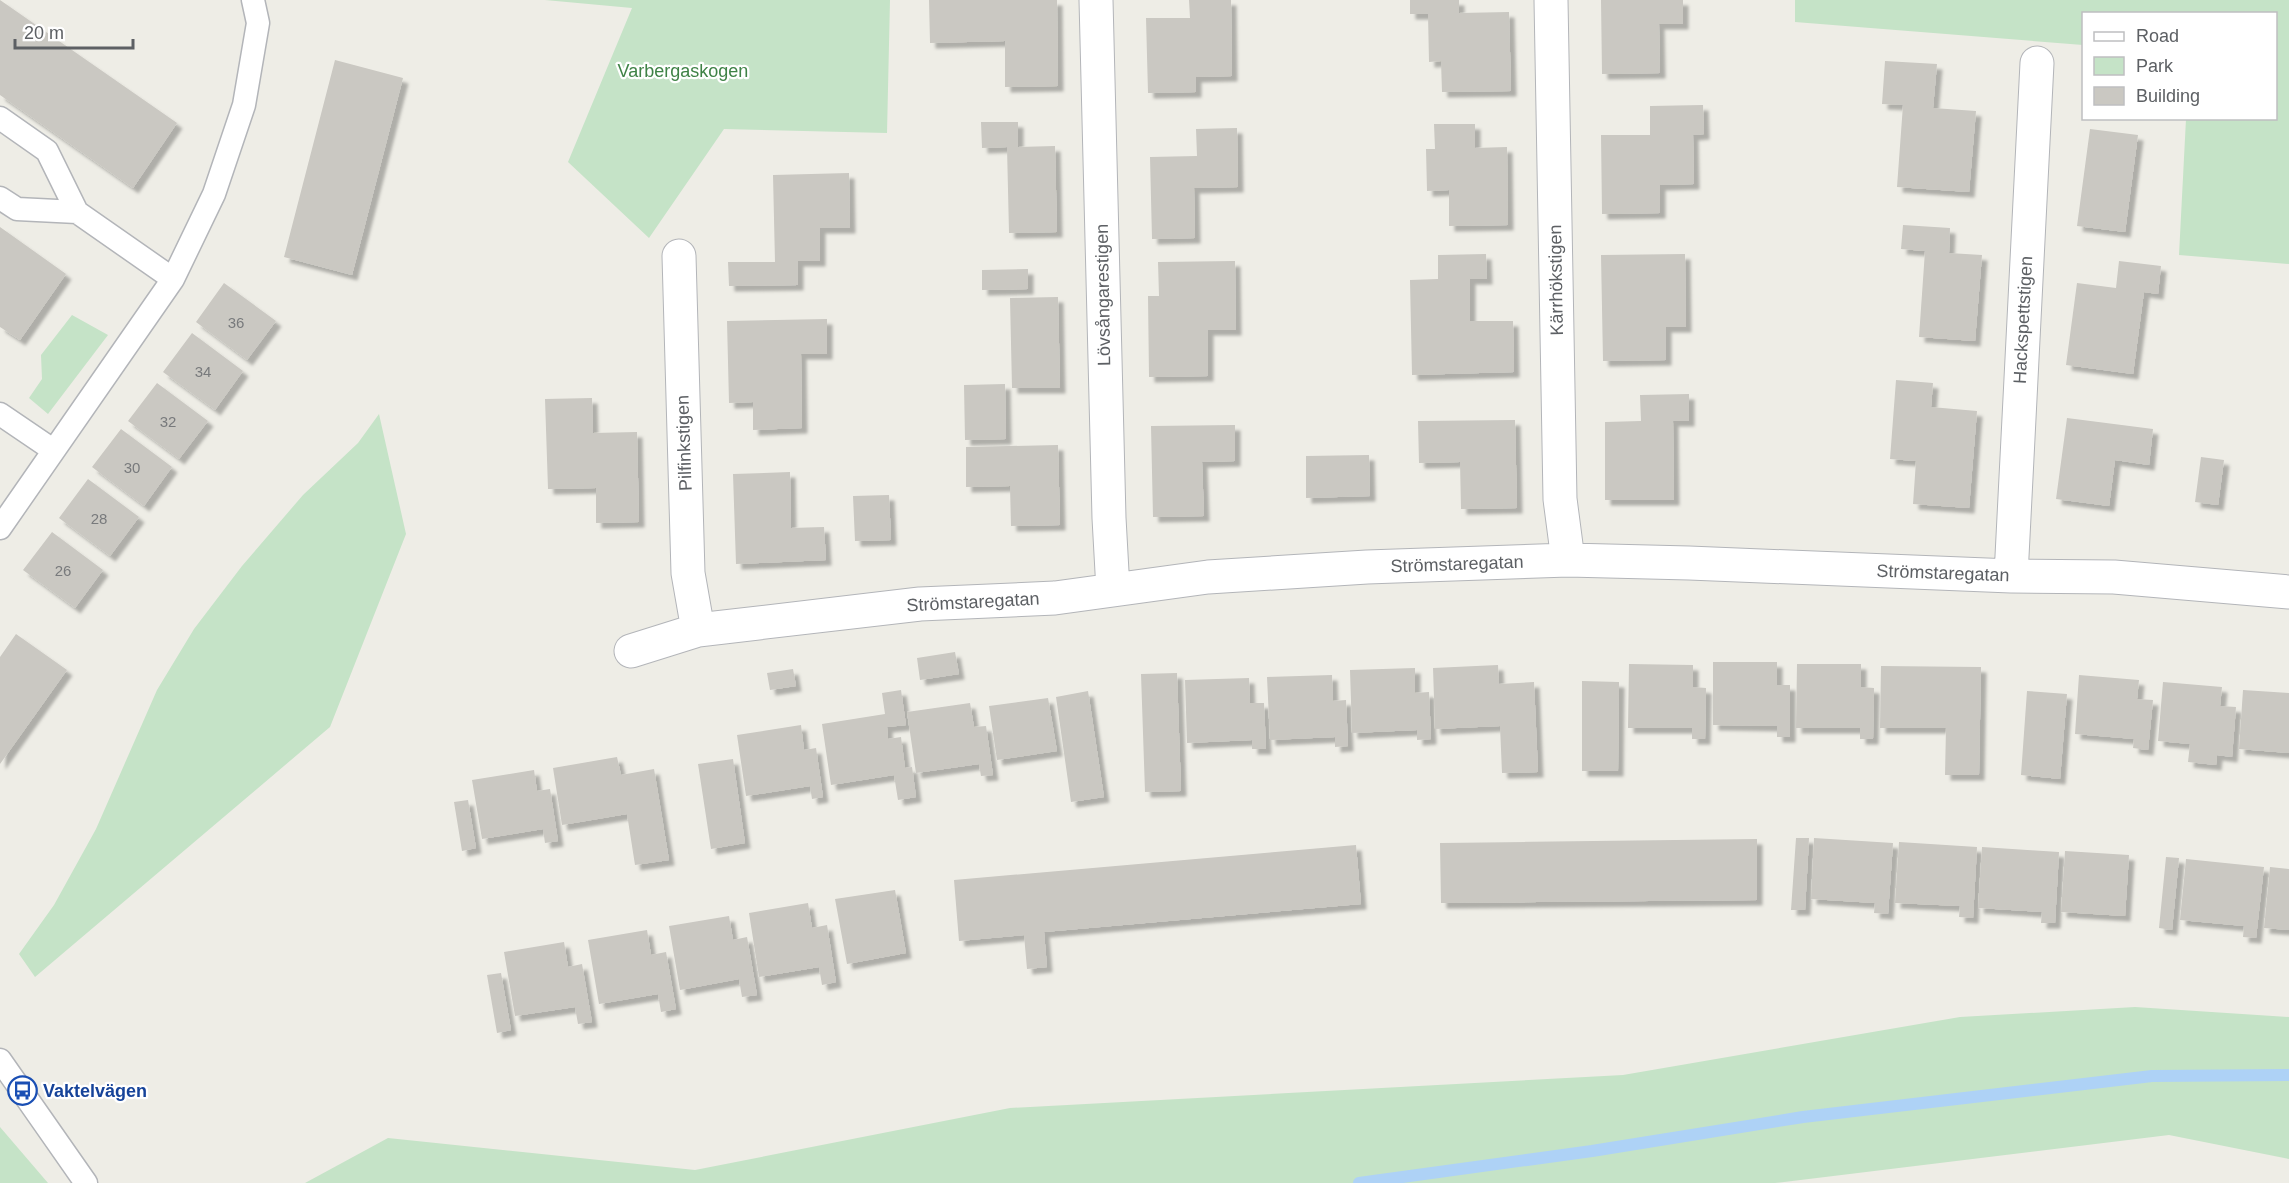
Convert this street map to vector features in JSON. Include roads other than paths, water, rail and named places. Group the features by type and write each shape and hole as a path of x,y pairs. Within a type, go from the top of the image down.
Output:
{"street":[{"name":"Lövsångarestigen","path":"1096,0 1109,518 1113,590"},
{"name":"Kärrhökstigen","path":"1551,0 1560,499 1568,560"},
{"name":"Hackspettstigen","path":"2011,576 2037,63"},
{"name":"Pilfinkstigen","path":"679,256 688,573 698,630"},
{"name":"Strömstaregatan","path":"631,651 698,630 920,604 1055,598 1219,576 1367,567 1568,560 1689,563 2011,576 2114,577 2289,592"}],"lane":[{"path":"0,528 173,279 214,194 244,105 258,23 253,0"},
{"path":"0,118 47,151 77,212 173,279"},
{"path":"0,198 17,210 77,212"},
{"path":"0,414 53,450"},
{"path":"0,1060 86,1183"}],"waterway":[{"path":"1359,1183 1592,1151 1803,1117 2152,1076 2289,1075"}],"place":[{"name":"Vaktelvägen","path":"22,1091"}],"park label":[{"name":"Varbergaskogen","path":"683,71"}]}
